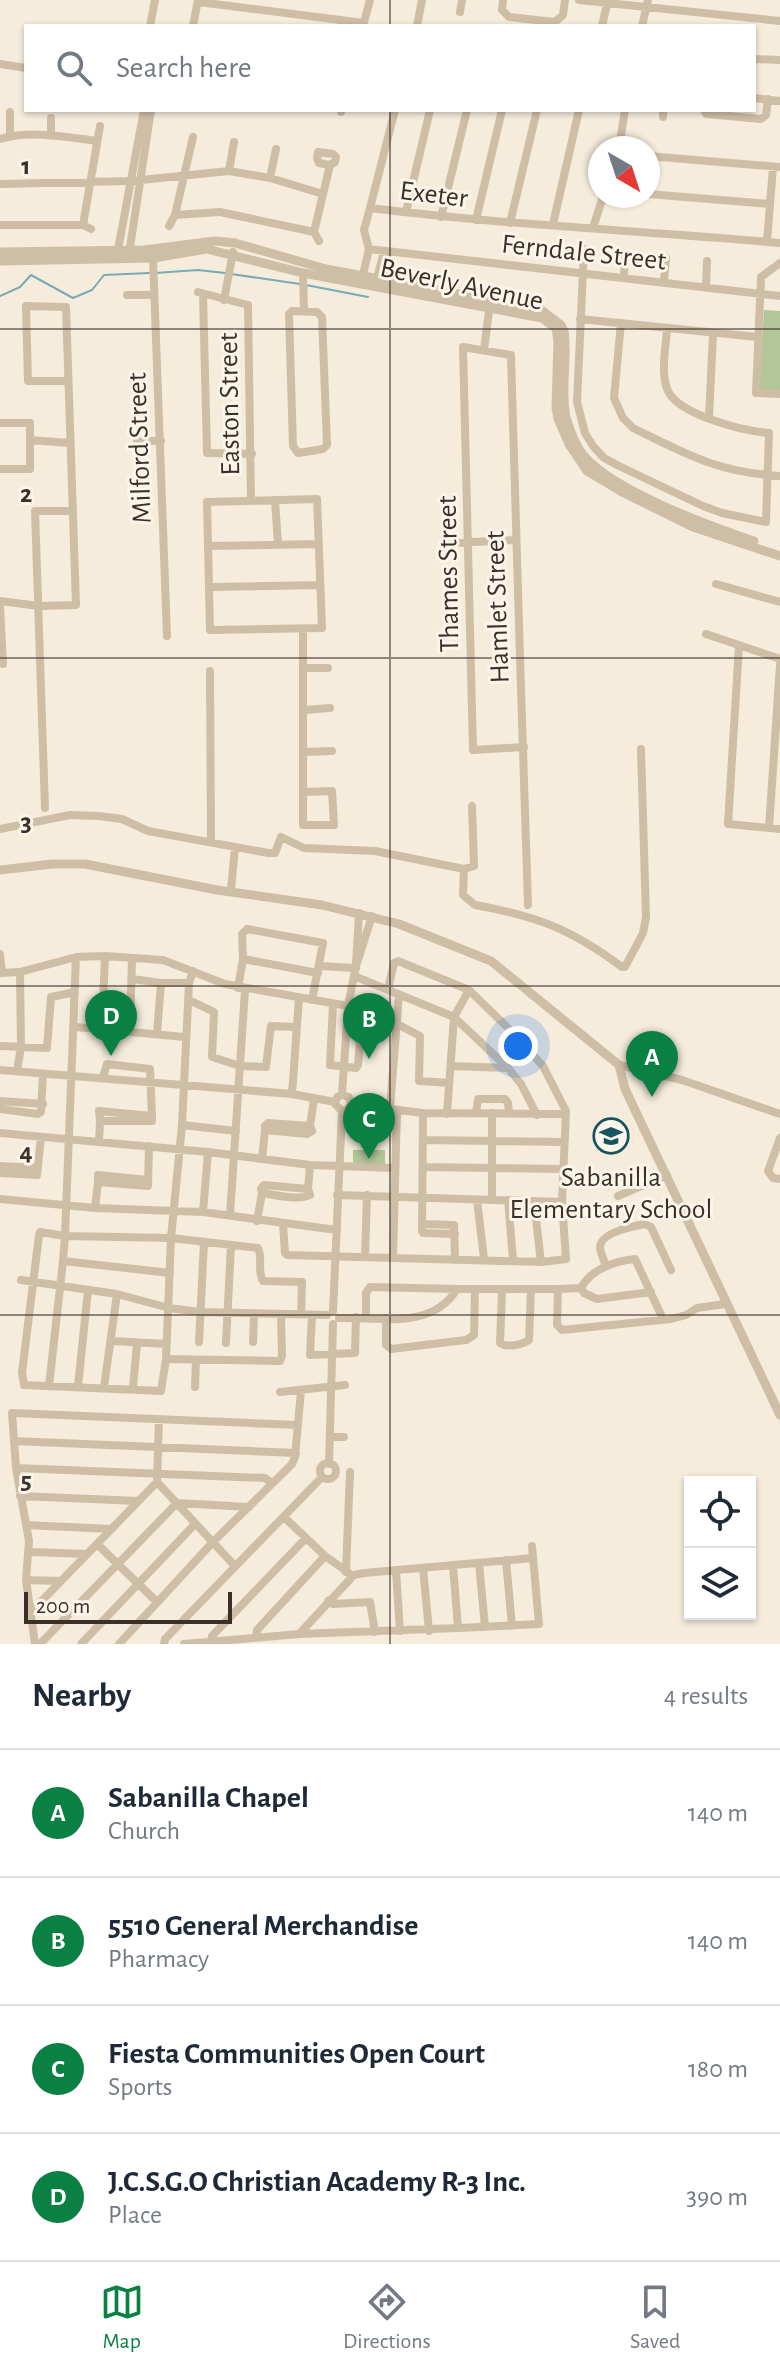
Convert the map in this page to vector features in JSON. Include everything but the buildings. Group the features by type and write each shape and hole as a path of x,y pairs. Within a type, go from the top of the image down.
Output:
{"street":[{"path":"150,24 155,0"},
{"path":"193,24 198,1 363,24 370,0"},
{"path":"417,24 422,0"},
{"path":"460,12 462,0"},
{"path":"503,0 502,10 509,17 555,22 563,15 565,0"},
{"path":"579,0 646,4 780,21"},
{"path":"602,24 607,4"},
{"path":"642,24 646,4"},
{"path":"756,59 780,60"},
{"path":"0,64 24,68"},
{"path":"756,98 780,101"},
{"path":"705,112 714,117 761,119 766,115 768,99"},
{"path":"10,112 10,136"},
{"path":"129,254 144,112"},
{"path":"117,254 151,112"},
{"name":"Exeter","path":"394,112 370,208 510,223 780,243"},
{"path":"406,212 430,112"},
{"path":"441,217 467,112"},
{"path":"476,220 502,112"},
{"path":"510,223 537,112"},
{"path":"553,224 579,112"},
{"path":"621,136 625,112"},
{"path":"51,118 51,135"},
{"path":"0,225 87,227 90,182 100,126"},
{"path":"0,139 51,135 97,141"},
{"path":"169,226 175,215 193,137"},
{"path":"229,171 234,142"},
{"path":"270,178 276,149"},
{"path":"660,157 776,167 767,242"},
{"path":"175,215 220,212 316,236 330,165"},
{"path":"0,184 135,180 229,171 270,178 323,194"},
{"path":"660,195 770,204"},
{"path":"362,280 369,249 364,230 370,208"},
{"path":"593,228 599,208"},
{"name":"Beverly Avenue","path":"0,252 129,254 199,242 542,318 556,328 558,419 569,444 587,471 693,527 780,556"},
{"path":"224,300 234,248"},
{"name":"Beverly Avenue","path":"129,254 153,263 207,249 234,248 303,277 362,280"},
{"name":"Ferndale Street","path":"369,249 780,296"},
{"path":"584,249 577,402 585,433 604,458 703,506 762,523 767,520 769,433 732,428 684,406 669,393 665,381 667,329"},
{"path":"376,283 384,252"},
{"name":"Beverly Avenue","path":"0,261 117,254"},
{"path":"624,277 625,254"},
{"path":"664,281 666,258"},
{"path":"706,286 707,261"},
{"name":"Milford Street","path":"153,263 167,636"},
{"path":"780,263 761,277 756,393 780,394"},
{"path":"303,277 304,311"},
{"name":"Easton Street","path":"251,501 252,454 249,304 200,293 207,453 252,454"},
{"path":"127,295 154,295"},
{"path":"484,350 490,305"},
{"name":"Beverly Avenue","path":"490,305 540,309 561,325 565,339 565,413 574,440 593,465 692,519 780,550"},
{"path":"0,601 39,606 76,605 66,307 26,306 28,381 67,381"},
{"path":"294,310 304,311 319,313 322,317 327,445 323,449 298,453 293,446 289,314 294,310"},
{"path":"580,319 757,337"},
{"path":"621,323 614,398 623,418 633,428 701,462 734,472 780,476"},
{"path":"709,417 713,334"},
{"name":"Hamlet Street","path":"463,347 511,355 528,905"},
{"name":"Thames Street","path":"463,347 473,750 524,747"},
{"path":"0,423 30,423 30,469 0,469"},
{"path":"30,440 70,443"},
{"path":"137,441 161,441"},
{"path":"317,499 322,628 210,630 207,502 275,500 317,499"},
{"path":"275,500 278,544"},
{"path":"45,808 35,511 72,511"},
{"path":"450,543 515,540"},
{"path":"208,546 319,544"},
{"path":"716,584 780,602"},
{"path":"210,587 320,585"},
{"path":"0,607 3,664"},
{"path":"303,629 303,825 334,825 332,791 304,792"},
{"path":"706,634 780,662 769,828"},
{"path":"739,646 728,824 780,829"},
{"path":"304,668 328,668"},
{"path":"210,671 211,841"},
{"path":"305,710 330,708"},
{"path":"464,869 463,895 468,901 537,918 561,928 625,967 643,933 646,917 641,749"},
{"path":"304,752 332,751"},
{"path":"0,829 70,815 99,816 122,819 148,831 275,853 281,837 304,848 384,853 464,869 474,866 472,806"},
{"path":"231,890 235,847"},
{"path":"0,870 85,864 359,913 399,924 491,961 619,1065 682,1080 780,1114"},
{"path":"356,970 359,913"},
{"path":"335,1102 342,1095 348,1010 372,916"},
{"path":"230,1215 239,1091 242,934 247,929 323,943 312,1000"},
{"path":"0,954 1,973 20,972 76,957 163,960 242,989 333,1004 362,1016 356,1068 329,1064 333,1004"},
{"path":"102,1028 105,956"},
{"path":"49,1386 67,1206 76,957"},
{"path":"130,1031 132,958"},
{"path":"243,959 319,969 356,970 399,995 454,1017 508,1068 521,1084 537,1115"},
{"path":"283,1224 287,1255 541,1262 563,1261 567,1256 562,1202 566,1114 543,1066 469,990 398,961 394,963 388,989"},
{"path":"193,971 189,983 182,1125 171,1238 166,1359 161,1391 21,1383 40,1232 65,1236 171,1238 258,1248 263,1281 302,1282 301,1314"},
{"path":"17,1071 21,1047 20,972"},
{"path":"133,979 189,983"},
{"path":"157,1034 161,983"},
{"path":"447,1114 454,1017 469,990"},
{"path":"0,1046 47,1048 51,997 75,992"},
{"path":"393,1257 393,1109 399,995"},
{"path":"292,1094 299,998"},
{"path":"189,1000 214,1012 212,1057 240,1066 266,1067 271,1026 296,1027"},
{"path":"397,1024 420,1036 419,1081 449,1083"},
{"path":"75,1027 185,1037"},
{"path":"619,1065 625,1089 780,1415"},
{"path":"451,1066 508,1068"},
{"path":"0,1070 292,1094 335,1102"},
{"path":"0,1109 38,1114 43,1104 43,1074"},
{"path":"99,1142 100,1121 152,1121 152,1082"},
{"path":"342,1095 349,1097 351,1104 342,1111"},
{"path":"262,1159 268,1123 310,1126 314,1099"},
{"path":"476,1113 478,1099 505,1099 509,1113"},
{"path":"0,1101 43,1104"},
{"path":"335,1102 342,1111"},
{"path":"351,1104 423,1113 566,1114"},
{"path":"329,1464 342,1111"},
{"path":"423,1113 423,1228"},
{"path":"492,1113 492,1200"},
{"path":"182,1125 236,1131"},
{"path":"0,1133 179,1149 310,1165 394,1168"},
{"path":"0,1173 37,1175 41,1137"},
{"path":"780,1138 768,1171 773,1178 780,1179"},
{"path":"425,1140 564,1142"},
{"path":"95,1208 98,1175 147,1186 149,1146"},
{"path":"203,1212 208,1152"},
{"path":"257,1221 262,1193 307,1198 310,1195 310,1165"},
{"path":"0,1166 38,1168"},
{"path":"424,1167 562,1169"},
{"path":"618,1196 667,1175"},
{"path":"337,1195 562,1202"},
{"path":"365,1257 367,1195"},
{"path":"0,1199 95,1208 203,1212 337,1230"},
{"path":"477,1200 484,1259"},
{"path":"508,1200 513,1260"},
{"path":"534,1202 541,1262"},
{"path":"606,1266 600,1250 602,1241 608,1236 645,1224 651,1227 671,1270"},
{"path":"423,1228 454,1225 455,1260"},
{"path":"423,1228 455,1234"},
{"path":"199,1342 204,1242"},
{"path":"226,1343 231,1245"},
{"path":"581,1288 587,1279 606,1266 635,1259 663,1319"},
{"path":"63,1261 170,1273"},
{"path":"21,1280 117,1294 169,1308 200,1312 411,1319 431,1313 449,1302 457,1289"},
{"path":"312,1315 310,1355 358,1353 361,1317 370,1287 502,1291 581,1288"},
{"path":"581,1288 584,1293 597,1299 651,1292"},
{"path":"386,1318 386,1345 391,1349 466,1340 474,1335 475,1289"},
{"path":"502,1291 500,1343 507,1345 529,1340 531,1289"},
{"path":"558,1289 557,1325 562,1330 663,1319 686,1315 697,1308 725,1304"},
{"path":"78,1386 88,1290"},
{"path":"104,1387 117,1294"},
{"path":"253,1342 254,1314"},
{"path":"166,1359 280,1361 281,1314"},
{"path":"111,1341 166,1344"},
{"path":"133,1388 137,1343"},
{"path":"195,1387 196,1360"},
{"path":"280,1392 345,1385"},
{"path":"119,1644 212,1543 292,1464 296,1453 301,1391"},
{"path":"37,1644 26,1580 30,1552 16,1468 12,1413 298,1425"},
{"path":"30,1613 157,1478 159,1420"},
{"path":"330,1437 344,1437"},
{"path":"14,1441 296,1453"},
{"path":"164,1644 165,1639 234,1565 322,1477 322,1467 329,1464 343,1472"},
{"path":"16,1468 157,1478 265,1478 272,1483"},
{"path":"322,1477 329,1479 343,1472"},
{"path":"299,1634 350,1574 343,1472"},
{"path":"157,1478 234,1565"},
{"path":"20,1496 138,1501"},
{"path":"37,1644 177,1503 249,1507"},
{"path":"284,1517 325,1556 350,1574 532,1558"},
{"path":"81,1644 195,1524"},
{"path":"26,1525 111,1529"},
{"path":"211,1641 212,1636 306,1538"},
{"path":"97,1544 157,1602"},
{"path":"184,1644 256,1637 278,1640 299,1634 429,1631 539,1624 532,1546"},
{"path":"30,1552 87,1554"},
{"path":"256,1637 257,1630 325,1556"},
{"path":"506,1560 512,1626"},
{"path":"479,1563 485,1627"},
{"path":"453,1566 458,1628"},
{"path":"423,1568 429,1631"},
{"path":"396,1570 400,1631"},
{"path":"26,1580 61,1581"},
{"path":"328,1601 333,1604 370,1602 375,1632"}],"green space":[{"path":"764,310 780,311 780,394 759,392"},
{"path":"353,1150 385,1150 385,1168 353,1167"}],"waterway":[{"path":"155,273 198,270 225,273"},
{"path":"0,296 20,287 31,275 73,298 92,290 104,275 149,273"},
{"path":"231,274 300,284"},
{"path":"306,285 368,297"}],"place":[{"name":"J.C.S.G.O Christian Academy R-3 Inc.","path":"111,1056"},
{"name":"5510 General Merchandise","path":"369,1059"},
{"name":"Sabanilla Chapel","path":"652,1097"},
{"name":"Sabanilla Elementary School","path":"611,1136"},
{"name":"Fiesta Communities Open Court","path":"369,1159"}]}
